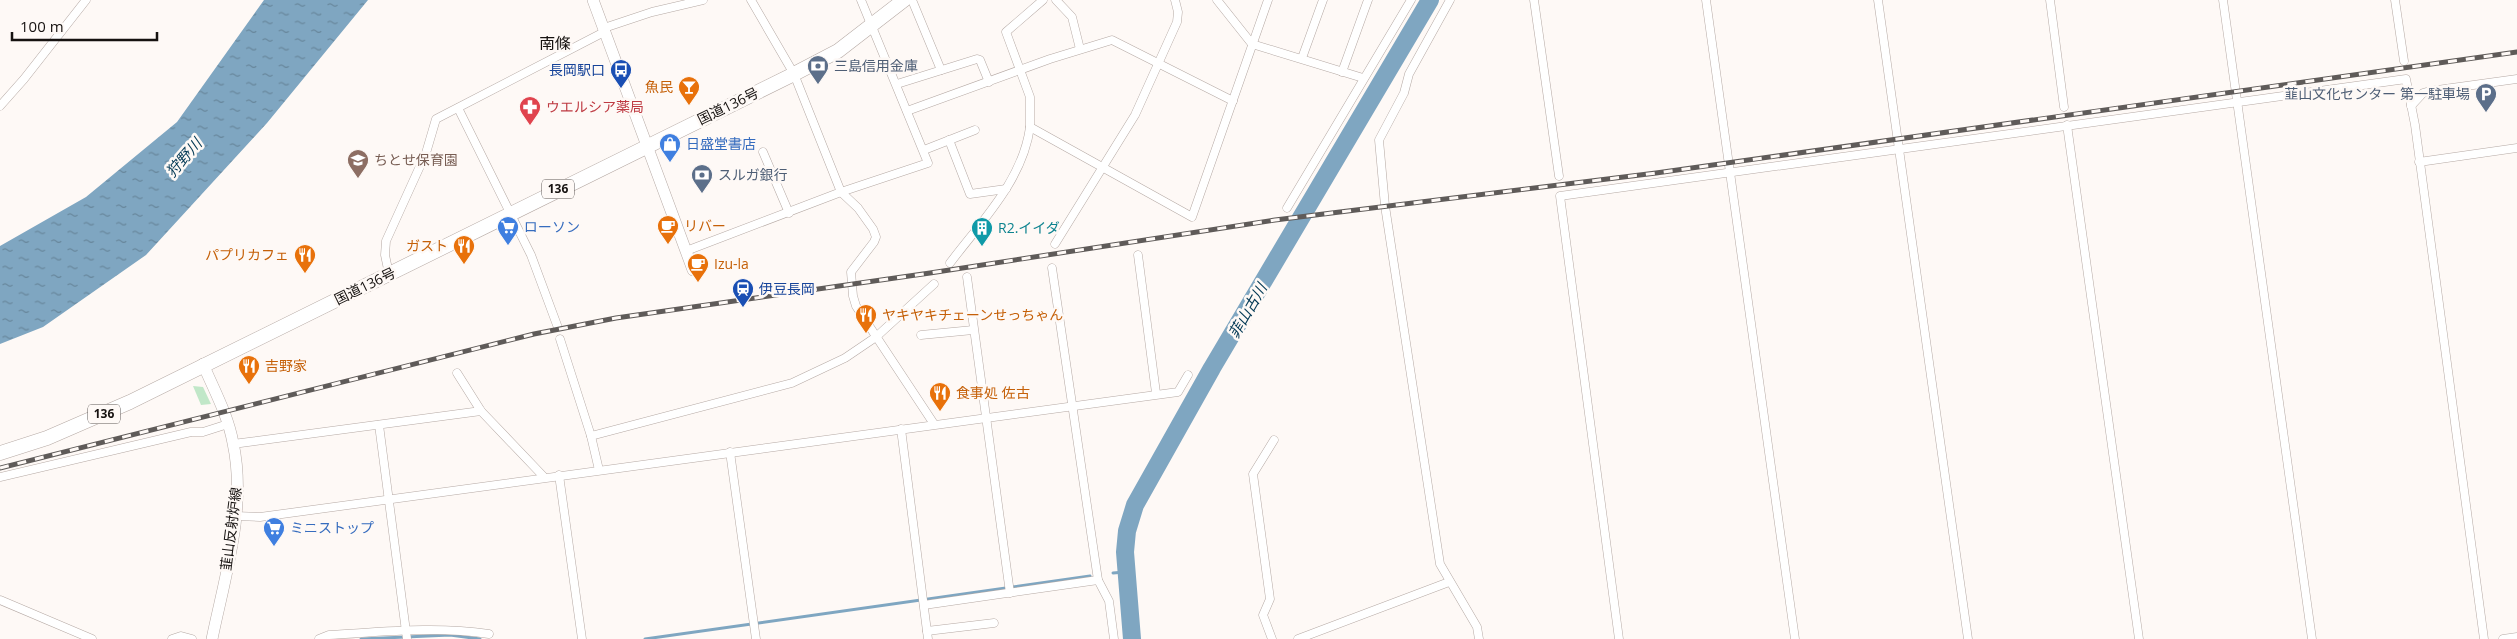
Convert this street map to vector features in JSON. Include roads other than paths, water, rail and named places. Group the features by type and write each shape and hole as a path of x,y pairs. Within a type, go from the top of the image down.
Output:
{"highway":[{"name":"国道136号","path":"0,453 86,422 389,274 647,144 794,74 838,51 873,26 904,0"}],"main road":[{"path":"593,0 692,270"},
{"name":"韮山反射炉線","path":"203,364 228,424 234,444 237,485 231,548 212,639"}],"street":[{"path":"0,106 24,79 86,0"},
{"path":"389,274 385,255 386,240 426,154 434,122 605,30 678,2 703,0"},
{"path":"752,0 794,74 841,192 858,208 873,229 876,237 851,272 851,284 856,306 934,424"},
{"path":"686,251 841,192 928,163 862,0"},
{"path":"912,0 941,70"},
{"path":"950,263 1006,189 1024,154 1030,127 1031,104 1021,70 1006,32 1043,0"},
{"path":"1056,0 1072,17 1080,49"},
{"path":"1055,244 1135,115 1177,22 1179,16 1175,0"},
{"path":"1217,0 1252,44 1364,78"},
{"path":"1030,127 1192,217 1268,0"},
{"path":"1302,58 1323,0"},
{"path":"1342,72 1368,0"},
{"path":"1287,208 1411,0"},
{"path":"1450,0 1409,74 1404,93 1379,140 1385,206 1440,564 1477,627 1479,639"},
{"path":"1534,0 1559,176"},
{"path":"1706,0 1795,639"},
{"path":"1878,0 1968,639"},
{"path":"2050,0 2064,107"},
{"path":"2223,0 2312,639"},
{"path":"2395,0 2404,60"},
{"path":"907,111 1080,49 1112,40 1233,101"},
{"path":"897,84 978,59 989,82"},
{"path":"1620,639 1560,196 2406,78 2484,639"},
{"path":"2411,106 2422,93 2517,79"},
{"path":"458,108 512,212 536,268 557,325"},
{"path":"2067,125 2139,639"},
{"path":"924,150 975,130"},
{"path":"949,140 969,192 976,194 1006,189"},
{"path":"2419,162 2517,148"},
{"path":"763,152 789,213"},
{"path":"1138,255 1156,393"},
{"path":"1052,268 1098,580 1109,601 1114,639"},
{"path":"967,277 1010,593"},
{"path":"591,436 792,383 845,358 876,337 934,284"},
{"path":"921,335 973,330"},
{"path":"560,340 591,436 599,470"},
{"path":"457,373 482,411 544,477"},
{"path":"235,516 260,517 1156,393 1178,392 1188,375"},
{"path":"234,444 482,411"},
{"path":"0,477 190,432 203,432 228,424"},
{"path":"379,425 407,634"},
{"path":"901,429 928,635 994,623"},
{"path":"1272,639 1263,615 1270,599 1254,474 1274,440"},
{"path":"730,452 756,639"},
{"path":"559,475 582,639"},
{"path":"924,605 1098,580"},
{"path":"1298,639 1449,582"},
{"path":"0,600 92,639"},
{"path":"319,639 329,635 429,633 456,629 489,634"},
{"path":"172,639 181,636 192,639"},
{"path":"2503,639 2517,637"}],"water":[{"name":"狩野川","path":"264,0 368,0 267,123 146,255 43,327 0,344 0,246 86,197 177,122"}],"waterway":[{"name":"菲山古川","path":"1132,639 1125,552 1127,531 1135,505 1212,368 1430,0"},
{"path":"1113,573 1125,572"},
{"path":"645,639 1090,576"},
{"path":"361,639 450,635 480,639"}],"railway":[{"path":"0,468 534,334 616,318 930,273 1275,220 1656,173 2517,52"}],"place":[{"name":"三島信用金庫","path":"818,85"},
{"name":"長岡駅口","path":"621,89"},
{"name":"魚民","path":"689,106"},
{"name":"韮山文化センター 第一駐車場","path":"2486,113"},
{"name":"ウエルシア薬局","path":"530,126"},
{"name":"日盛堂書店","path":"670,163"},
{"name":"ちとせ保育園","path":"358,179"},
{"name":"スルガ銀行","path":"702,194"},
{"name":"リバー","path":"668,245"},
{"name":"ローソン","path":"508,246"},
{"name":"R2.イイダ","path":"982,247"},
{"name":"ガスト","path":"464,265"},
{"name":"パプリカフェ","path":"305,274"},
{"name":"Izu-la","path":"698,283"},
{"name":"伊豆長岡","path":"743,308"},
{"name":"ヤキヤキチェーンせっちゃん","path":"866,334"},
{"name":"吉野家","path":"249,385"},
{"name":"食事処 佐古","path":"940,412"},
{"name":"ミニストップ","path":"274,547"}],"district":[{"name":"南條","path":"555,43"}]}
